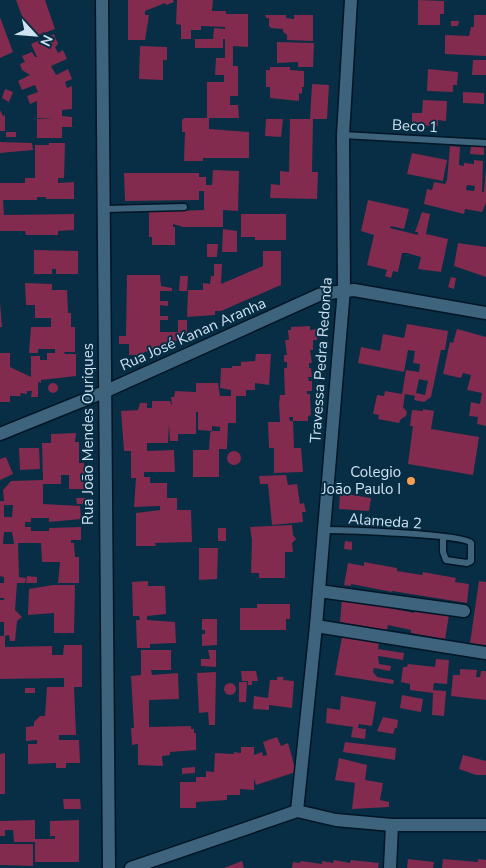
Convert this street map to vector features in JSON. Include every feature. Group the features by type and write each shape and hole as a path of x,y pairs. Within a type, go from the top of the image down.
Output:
{"street":[{"name":"Rua João Mendes Ouriques","path":"102,0 109,868"},
{"name":"Travessa Pedra Redonda","path":"297,811 316,626 344,289 343,135 351,0"},
{"path":"344,289 486,313"},
{"name":"Rua José Kanan Aranha","path":"0,434 104,392 321,294 344,289"},
{"path":"319,591 464,611"},
{"path":"316,626 486,653"},
{"path":"132,868 297,811 336,820 392,825 486,825"},
{"path":"390,868 392,825"}],"lane":[{"name":"Beco 1","path":"343,135 486,143"},
{"path":"104,209 184,207"},
{"name":"Alameda 2","path":"324,530 443,537 468,540 472,548 471,560 468,562 446,560 442,552 443,537"}],"building":[{"path":"16,0 45,0 55,29 30,38"},
{"path":"128,0 173,0 174,2 166,5 165,3 145,11 145,15 149,15 145,40 128,40"},
{"path":"177,0 213,0 212,11 226,11 226,14 248,14 248,47 233,46 233,66 238,66 238,96 230,96 230,105 238,105 239,118 209,118 209,129 249,132 249,158 203,158 203,161 184,161 185,132 182,132 182,120 184,118 207,118 207,82 224,82 224,75 215,75 216,58 225,58 225,39 223,39 223,48 195,48 195,39 213,39 214,28 225,29 225,27 201,26 201,30 191,30 191,39 181,39 181,25 176,24"},
{"path":"418,0 444,1 444,14 440,14 440,25 418,25"},
{"path":"265,15 286,15 286,18 294,19 294,15 313,15 313,41 287,40 287,35 283,32 283,29 271,28 269,26 269,18 266,18"},
{"path":"474,15 486,15 486,56 445,54 445,35 469,36 471,27 474,27"},
{"path":"0,17 13,52 0,58"},
{"path":"451,21 459,21 458,26 451,26"},
{"path":"54,34 58,44 55,47 58,53 63,50 67,59 51,66 56,75 68,69 72,79 65,82 67,88 72,86 72,109 62,110 62,116 72,117 72,127 62,127 62,138 37,138 37,119 53,118 37,118 37,101 30,104 27,96 38,92 35,85 22,90 18,81 30,75 22,70 20,64 25,62 22,56 32,52 37,57 31,44"},
{"path":"277,42 314,43 313,67 298,67 298,62 277,63"},
{"path":"140,46 167,47 167,60 163,60 163,80 139,79"},
{"path":"473,60 486,60 486,75 472,75"},
{"path":"270,67 290,67 290,70 304,71 304,87 302,87 302,94 299,93 299,101 270,98 270,87 266,87 266,70 270,70"},
{"path":"428,69 458,72 457,85 453,85 453,92 427,91"},
{"path":"312,84 329,85 327,119 313,119 312,172 318,172 317,199 270,198 271,184 280,185 280,171 289,172 290,119 310,119"},
{"path":"5,89 13,92 9,102 2,98"},
{"path":"463,92 484,93 484,104 463,103"},
{"path":"423,100 447,101 446,121 438,120 438,126 412,125 412,113 422,113"},
{"path":"0,110 3,116 5,115 5,131 0,131"},
{"path":"266,119 283,119 281,137 265,136"},
{"path":"6,132 16,132 16,137 6,137"},
{"path":"0,142 32,143 33,150 0,153"},
{"path":"49,143 65,143 64,178 58,178 58,183 74,182 74,199 46,199 46,197 37,197 37,200 3,200 4,215 74,214 74,230 58,231 58,235 26,235 25,231 0,231 0,183 25,183 25,178 35,178 35,145 49,145"},
{"path":"450,146 460,147 459,165 464,166 464,163 474,164 474,160 483,161 482,192 484,192 486,169 486,203 482,212 465,209 464,214 424,204 427,189 432,190 434,182 445,184","holes":["467,185 475,186 474,191 466,190"]},
{"path":"471,146 484,147 484,155 470,154"},
{"path":"412,153 447,160 443,181 407,174"},
{"path":"213,170 239,171 238,211 223,210 223,227 183,227 173,224 173,227 175,227 175,245 152,245 152,237 149,237 149,212 204,210 204,191 199,191 199,200 125,201 124,173 199,173 199,177 206,177 206,185 212,185"},
{"path":"368,200 409,209 404,229 391,226 390,228 418,235 418,232 415,232 422,212 430,214 426,234 448,239 441,272 418,269 421,257 407,253 402,253 398,272 393,271 391,278 385,276 387,270 367,265 374,235 361,231"},
{"path":"241,214 286,214 286,240 255,240 255,237 241,237"},
{"path":"223,229 237,231 237,252 222,252"},
{"path":"458,243 486,247 486,277 454,266"},
{"path":"207,244 218,244 217,257 207,257"},
{"path":"34,250 78,251 78,274 56,274 56,269 52,269 52,274 34,274"},
{"path":"263,251 281,251 281,285 221,311 215,311 215,315 187,317 188,290 203,290 203,283 210,284 211,276 214,276 214,264 222,264 221,284 263,266"},
{"path":"127,275 160,275 161,286 172,288 172,291 160,291 160,301 168,301 168,306 160,305 160,316 168,316 168,320 160,320 160,332 178,332 178,320 187,320 187,334 178,334 178,340 164,346 157,346 156,350 144,352 144,355 129,355 129,344 119,344 119,336 126,336"},
{"path":"180,276 188,276 187,291 179,291"},
{"path":"451,277 456,278 454,289 448,287"},
{"path":"25,283 52,284 52,290 67,290 68,313 71,313 71,327 75,327 75,352 64,352 65,354 76,354 76,376 41,380 41,383 38,382 38,397 31,397 32,391 27,391 27,394 20,393 21,396 10,396 10,402 0,402 0,353 10,353 10,367 31,377 31,356 40,356 40,360 47,360 47,353 55,353 55,349 38,349 38,353 29,353 31,327 51,327 51,318 35,318 35,305 26,305"},
{"path":"0,302 2,327 0,327"},
{"path":"407,324 448,331 445,350 441,350 431,397 424,402 414,400 415,396 405,394 403,407 407,412 406,416 399,423 378,419 379,415 373,414 377,395 384,396 385,391 402,394 406,370 419,372 420,364 413,363 415,351 408,350 404,372 358,363 361,347 380,351 383,334 404,338","holes":["419,379 428,381 425,395 416,393"]},
{"path":"310,326 310,330 317,329 317,340 313,340 313,350 310,350 312,363 309,363 309,368 311,368 312,377 308,377 309,381 312,381 312,391 307,391 307,394 310,394 311,415 308,416 308,421 293,421 294,448 301,448 303,472 274,473 274,448 269,448 268,422 280,422 280,395 285,395 284,368 287,368 287,362 284,362 284,355 287,355 285,340 289,340 288,330 291,330 291,327"},
{"path":"457,329 486,337 486,426 477,424 478,417 469,416 471,402 480,404 482,393 467,390 471,375 463,373 461,378 443,374 450,342 453,343"},
{"path":"256,354 271,354 269,385 255,383 255,390 246,390 246,396 236,396 236,423 228,423 227,449 219,449 219,477 193,477 193,450 209,450 210,433 212,431 198,430 198,412 196,412 196,434 178,434 178,441 170,441 169,424 168,443 147,443 147,451 174,450 175,472 144,472 144,477 150,477 150,483 167,483 167,498 177,498 177,510 191,510 192,542 155,543 156,546 136,546 136,513 160,510 160,506 134,507 136,478 131,478 131,451 124,451 121,411 138,410 140,403 147,403 147,408 152,408 152,401 170,401 172,406 171,397 174,397 175,391 196,392 196,383 218,383 220,396 231,396 231,390 220,388 221,368 232,368 232,366 241,366 241,362 255,361","holes":["212,426 220,427 220,431 212,431"]},
{"path":"51,383 55,383 58,388 57,392 51,393 48,390 48,386"},
{"path":"423,409 434,411 431,429 479,437 473,475 408,464 413,426 410,426 412,410 423,411"},
{"path":"76,433 75,442 79,442 79,463 84,463 87,489 69,489 69,475 61,475 61,484 43,484 43,504 80,506 81,519 49,522 49,518 31,518 31,522 25,522 25,527 31,527 31,531 49,531 49,528 81,527 81,540 71,540 71,543 74,543 75,557 79,557 79,583 58,583 60,562 42,562 41,543 18,543 19,577 26,578 25,583 17,583 15,610 22,617 17,621 15,641 10,641 9,635 5,636 5,647 52,646 52,655 63,655 64,645 82,645 82,687 74,687 76,735 59,735 59,740 79,740 80,763 66,763 66,768 56,768 56,763 28,764 28,744 37,744 37,740 26,741 26,727 34,726 34,722 40,716 45,716 47,687 64,687 64,678 0,679 0,636 4,636 4,622 0,622 0,600 4,600 4,598 0,598 0,583 4,583 4,577 0,576 0,501 4,501 3,490 11,481 43,480 42,443 51,443 51,434","holes":["4,505 13,505 12,517 4,517","4,532 12,532 14,544 3,544"]},
{"path":"19,448 39,448 40,469 20,470"},
{"path":"231,451 237,451 241,458 237,465 231,465 227,461 227,455"},
{"path":"6,457 13,474 0,480 0,459"},
{"path":"286,475 288,485 297,484 300,504 304,503 306,512 302,512 303,522 272,525 268,484 260,484 259,476"},
{"path":"340,493 371,498 369,511 339,509"},
{"path":"76,498 87,498 87,504 77,504"},
{"path":"292,525 293,535 296,539 292,543 293,552 285,552 285,578 259,578 259,573 251,573 252,540 250,527"},
{"path":"218,528 226,528 226,541 218,541"},
{"path":"345,541 352,542 352,550 344,549"},
{"path":"199,548 218,548 217,579 199,580"},
{"path":"364,562 397,568 397,571 422,575 423,572 456,578 455,582 469,584 467,603 351,584 351,586 344,585 348,563 364,566"},
{"path":"27,576 37,577 37,583 26,583"},
{"path":"148,581 148,586 165,586 166,614 147,616 147,620 175,622 176,643 150,644 150,648 137,648 136,620 140,620 139,616 133,616 132,582"},
{"path":"479,581 486,582 486,645 470,643"},
{"path":"53,585 75,585 74,633 54,633 54,613 28,615 29,589"},
{"path":"342,598 414,613 415,609 449,615 445,639 411,633 411,630 388,625 387,630 340,622"},
{"path":"257,604 290,604 290,619 286,619 286,630 240,630 240,608 257,608"},
{"path":"202,619 217,619 217,645 202,646 202,634 205,634 205,630 202,630"},
{"path":"342,637 379,643 378,649 404,653 403,660 378,656 379,664 391,666 390,671 374,668 373,672 377,677 394,680 393,684 335,675"},
{"path":"141,650 171,650 171,670 151,670 152,675 178,673 179,699 149,700 149,727 191,726 191,729 194,729 194,733 196,733 196,750 170,752 170,755 162,756 163,766 138,765 138,744 132,745 131,728 134,728 131,676 141,675"},
{"path":"208,650 216,650 216,667 201,666 201,659 210,659"},
{"path":"436,659 449,660 447,684 434,683 433,690 446,691 444,716 432,715 433,693 410,690 410,684 401,682 403,667 407,667 408,664 435,667"},
{"path":"460,669 477,670 476,677 480,677 481,671 486,671 486,700 451,696 453,675 460,675"},
{"path":"241,671 256,671 258,681 252,681 252,685 248,685 248,681 242,681"},
{"path":"216,672 215,725 209,725 208,712 199,713 197,673"},
{"path":"277,677 284,677 283,680 294,681 292,708 269,705 269,710 253,709 254,696 268,698 270,680 277,680"},
{"path":"239,682 247,682 246,702 239,702"},
{"path":"228,683 232,683 236,689 232,695 228,695 224,691 224,687"},
{"path":"25,688 35,688 35,693 25,693"},
{"path":"402,695 423,699 421,712 400,708"},
{"path":"341,696 376,702 372,726 359,724 358,728 366,729 365,739 351,737 353,727 326,723 327,708 340,710"},
{"path":"383,717 398,720 397,728 395,728 393,734 377,731"},
{"path":"277,737 281,746 288,743 296,772 256,785 254,778 254,790 240,789 240,795 227,795 227,800 196,802 196,808 180,808 180,782 196,782 196,777 206,777 206,771 214,772 215,753 241,753 241,747 254,747 254,755 262,752 263,756 267,755 263,742"},
{"path":"345,742 396,748 395,760 343,752"},
{"path":"5,753 5,794 0,794 0,754"},
{"path":"463,755 486,761 486,775 476,775 459,769"},
{"path":"339,758 367,765 365,780 383,783 380,800 389,802 389,807 352,809 355,783 335,780"},
{"path":"195,767 195,773 182,774 182,768"},
{"path":"63,799 80,799 81,809 64,809"},
{"path":"35,820 35,839 55,839 55,836 50,836 50,821 79,820 79,862 35,862 35,842 14,842 13,830 5,830 5,836 0,836 0,821"},
{"path":"0,844 33,844 33,866 0,865"},
{"path":"408,859 434,862 433,868 407,868"},
{"path":"443,859 478,862 478,859 486,860 486,868 442,868"},
{"path":"334,860 350,863 351,860 379,863 378,868 292,868 293,862 300,863 301,861 322,864 322,861 333,863"},
{"path":"242,861 244,868 224,868"}],"place":[{"name":"Colegio João Paulo I","path":"411,481"}]}
